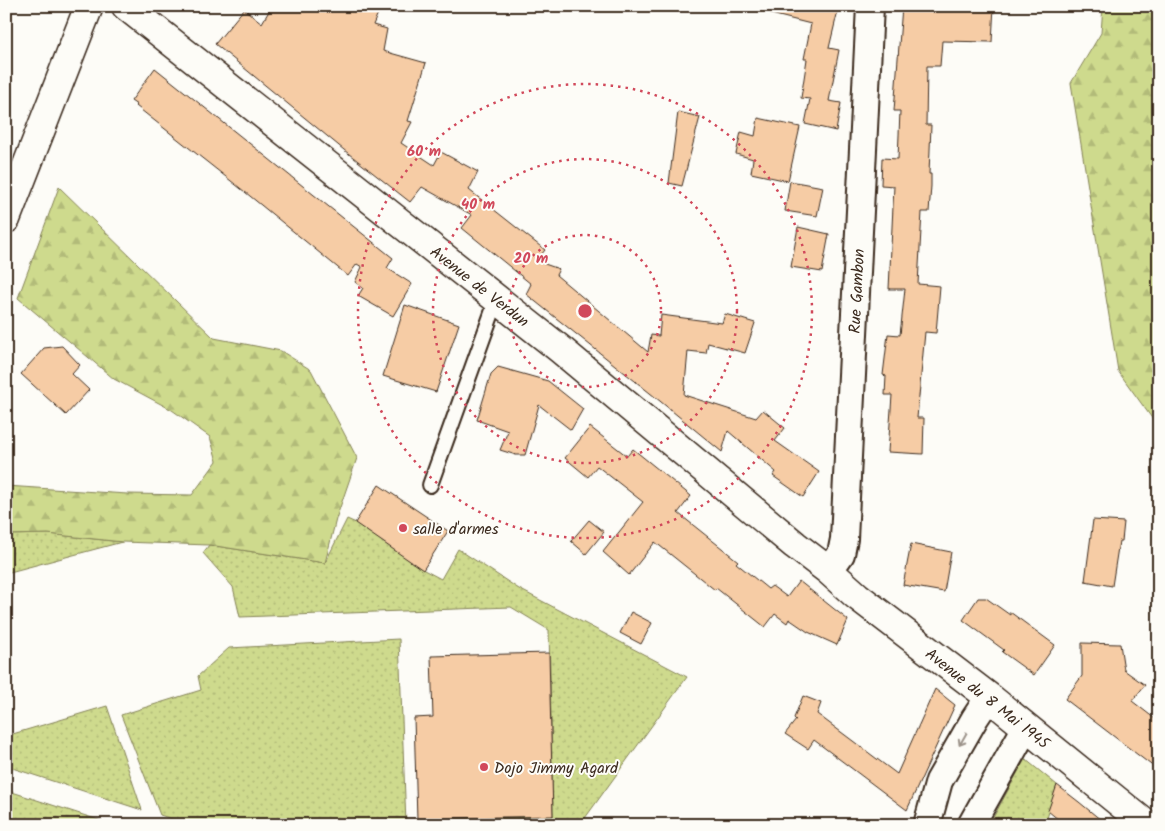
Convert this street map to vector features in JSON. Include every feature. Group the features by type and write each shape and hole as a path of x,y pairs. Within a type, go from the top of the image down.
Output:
{"main road":[{"path":"6,219 89,6"},
{"name":"Avenue de Verdun","path":"126,6 560,349 829,571"},
{"name":"Avenue du 8 Mai 1945","path":"829,571 857,596 989,697 1146,825"}],"street":[{"name":"Rue Gambon","path":"829,571 842,554 844,539 870,6"},
{"path":"927,825 939,781 974,718 989,697"},
{"path":"971,825 1026,727"}],"lane":[{"path":"430,485 497,299"}],"green space":[{"path":"1103,6 1159,6 1159,428 1118,371 1071,83 1101,33"},
{"path":"59,187 214,338 281,351 311,370 357,458 336,519 325,563 209,545 122,542 48,534 6,535 6,486 127,494 192,495 217,461 210,437 172,410 114,379 18,298"},
{"path":"347,519 356,523 424,570 441,579 458,549 519,589 687,677 580,825 417,825 417,819 553,816 549,630 511,607 240,617 233,587 203,553 209,545 325,563"},
{"path":"48,534 122,542 6,573 6,535"},
{"path":"399,639 406,825 364,825 358,822 294,825 190,825 160,815 121,715 201,690 198,676 229,648"},
{"path":"107,706 142,810 6,766 6,736"},
{"path":"1025,759 1057,785 1045,825 989,825"},
{"path":"6,790 114,825 6,825"}],"building":[{"path":"272,6 381,6 373,25 387,29 383,51 426,63 408,121 412,122 401,143 434,165 441,152 478,172 469,190 545,250 536,261 559,269 556,275 648,352 651,335 659,336 661,315 722,323 725,314 755,323 745,353 708,343 706,353 688,351 684,395 756,418 763,410 785,428 775,441 819,472 803,497 773,476 776,472 728,431 722,452 526,294 531,284 462,228 472,215 422,187 410,202 215,44 244,9 262,23"},
{"path":"772,6 839,6 829,48 839,50 829,101 841,103 836,131 805,124 810,99 801,98 807,59 804,59 811,24 771,14"},
{"path":"902,6 994,6 992,42 942,41 940,66 927,66 926,125 931,125 929,174 931,174 931,186 929,212 922,212 918,284 940,286 936,333 925,332 917,418 924,418 923,454 888,452 892,395 885,395 886,376 883,375 888,334 900,335 905,289 889,289 894,186 881,185 882,158 898,159 900,111 894,111"},
{"path":"155,68 393,258 387,268 412,284 393,316 358,296 363,288 355,282 362,267 357,264 348,276 131,101"},
{"path":"678,112 700,117 682,186 669,183"},
{"path":"758,118 800,127 788,181 751,173 753,159 736,154 741,132 755,136"},
{"path":"790,181 823,187 817,216 785,211"},
{"path":"798,227 829,234 822,272 791,267"},
{"path":"405,305 459,324 436,392 383,376"},
{"path":"62,346 80,365 72,374 89,390 66,415 21,374 44,348"},
{"path":"498,367 548,381 583,409 571,430 539,405 525,455 516,455 500,450 508,431 477,420 491,374"},
{"path":"590,427 627,456 633,449 691,496 678,513 738,561 736,563 768,589 772,586 787,597 799,581 848,620 837,645 808,632 789,619 787,623 775,614 765,627 655,542 629,575 603,552 643,502 597,466 588,477 565,458"},
{"name":"salle d'armes","path":"379,485 448,531 423,570 355,523"},
{"path":"589,520 604,532 586,554 571,541"},
{"path":"1093,520 1124,522 1122,541 1119,541 1112,586 1085,581"},
{"path":"911,544 951,552 944,592 903,585"},
{"path":"978,598 986,598 1010,615 1010,612 1055,645 1034,675 963,620"},
{"path":"631,612 652,623 641,644 620,633"},
{"path":"1082,643 1120,644 1124,670 1145,685 1132,701 1159,722 1159,771 1065,699 1082,676"},
{"name":"Dojo Jimmy Agard","path":"549,653 553,816 417,819 414,718 433,717 431,656"},
{"path":"935,689 955,705 907,810 814,740 808,749 785,734 796,720 794,718 803,696 821,703 817,714 897,774"},
{"path":"1057,785 1107,825 1065,825 1048,811"}],"place":[{"name":"salle d'armes","path":"403,528"},
{"name":"Dojo Jimmy Agard","path":"484,767"}]}
